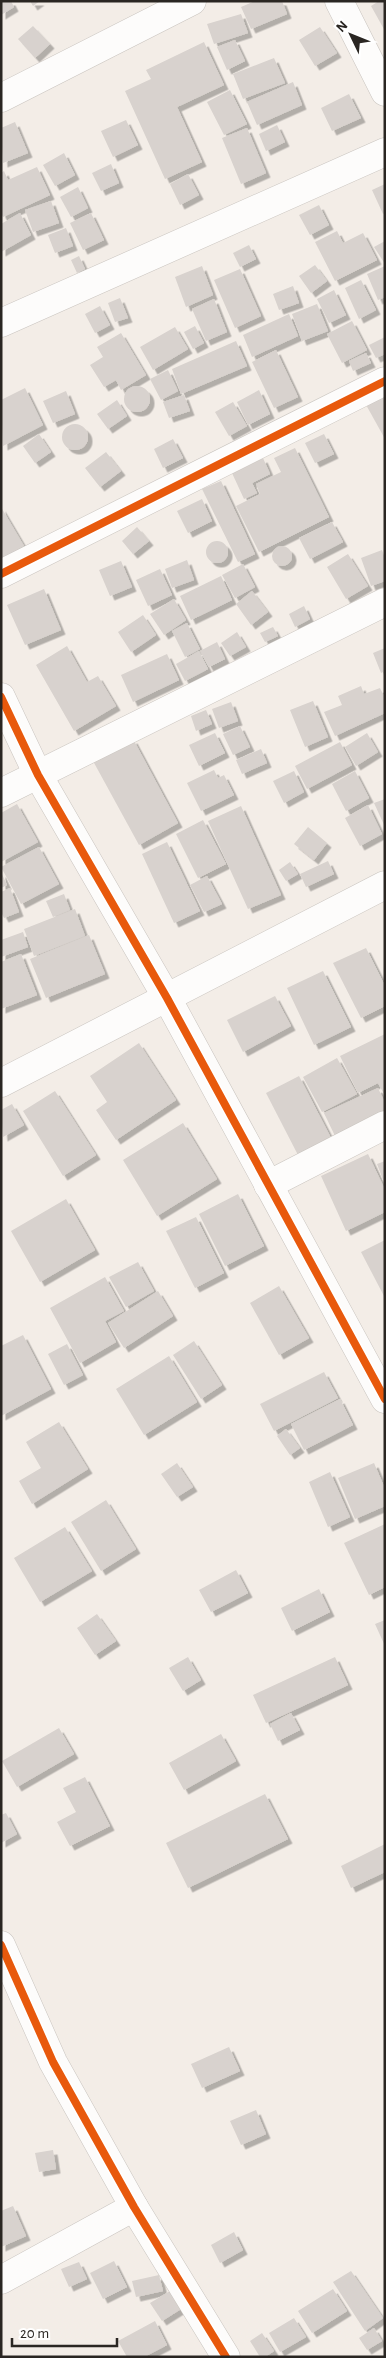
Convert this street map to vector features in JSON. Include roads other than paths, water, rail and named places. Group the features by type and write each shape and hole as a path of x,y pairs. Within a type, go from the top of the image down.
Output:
{"street":[{"path":"1,98 192,1"},
{"path":"339,1 385,92"},
{"path":"1,323 385,152"},
{"path":"1,574 385,381"},
{"path":"1,793 385,602"},
{"path":"1,697 38,775 167,998 385,1399"},
{"path":"1,1083 385,885"},
{"path":"1,1070 167,998"},
{"path":"268,1186 385,1125"},
{"path":"1,1945 53,2062 134,2207 226,2357"},
{"path":"1,2280 134,2207"}]}
